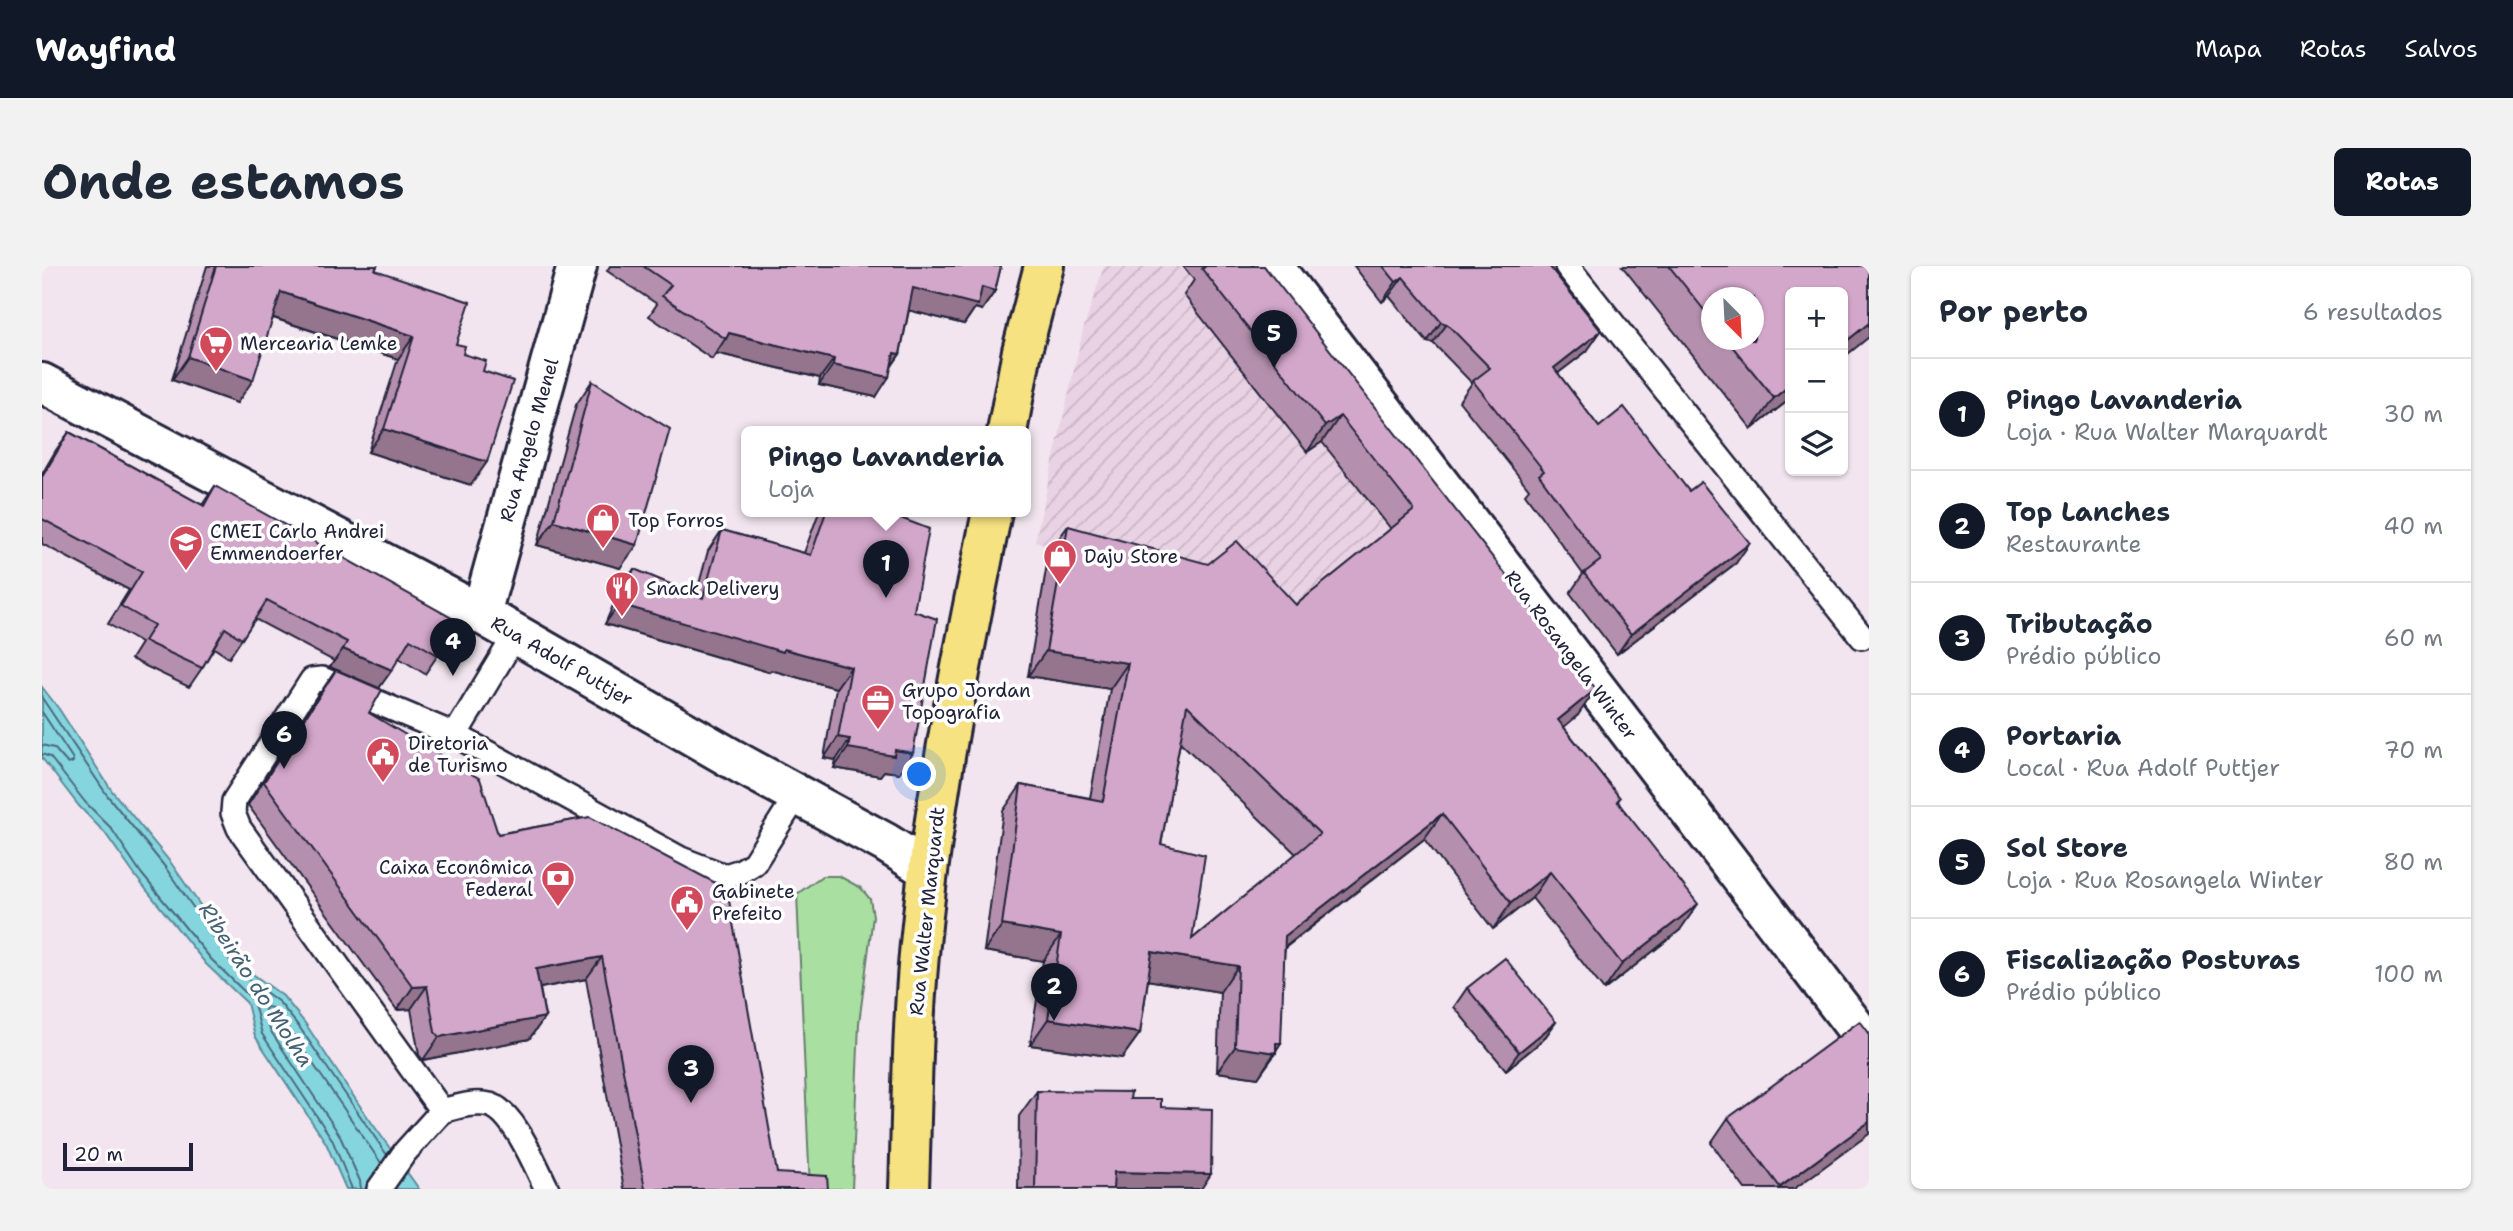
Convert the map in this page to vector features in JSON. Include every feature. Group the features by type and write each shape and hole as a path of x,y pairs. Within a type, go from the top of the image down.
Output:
{"main road":[{"path":"1008,426 1022,351 1044,266"},
{"name":"Rua Walter Marquardt","path":"909,1189 916,1009 928,870 948,733 991,517"}],"street":[{"name":"Rua Angelo Menel","path":"481,614 577,266"},
{"name":"Rua Rosangela Winter","path":"1273,266 1869,1045"},
{"name":"Rua Adolf Puttjer","path":"42,383 481,614 886,843 928,870"}],"lane":[{"path":"1567,266 1862,637"},
{"path":"455,735 516,634"},
{"path":"442,1111 239,828 233,813 234,801 312,680 322,679 455,735 681,859 725,876 754,863 797,795"},
{"path":"379,1189 405,1152 442,1111 465,1104 491,1105 511,1122 547,1189"}],"shaded area":[{"path":"1104,266 1226,266 1578,715 1346,902 1169,731 1189,589 1035,541 1083,330"}],"green space":[{"path":"822,876 839,876 861,888 870,899 873,916 859,1023 852,1189 810,1189 797,894"}],"water":[{"name":"Ribeirão do Molha","path":"42,687 112,791 171,863 243,967 283,996 305,1023 419,1189 346,1189 326,1143 255,1036 247,1003 206,964 136,877 105,833 79,806 42,758"}],"building":[{"path":"216,266 377,266 375,270 470,302 456,344 465,346 463,354 486,361 483,371 513,381 487,462 384,429 414,336 281,292 253,380 188,357"},
{"path":"643,266 1001,266 995,291 982,287 978,305 913,288 900,354 894,353 889,377 833,365 834,359 729,333 726,339 662,296 671,285"},
{"path":"1206,266 1264,266 1596,689 1558,720 1620,798 1617,801 1698,904 1622,964 1550,872 1511,903 1442,814 1285,936 1281,1043 1276,1043 1276,1053 1235,1047 1238,966 1152,952 1140,1033 1048,1019 1061,935 1002,925 1021,785 1103,801 1128,663 1046,651 1068,526 1208,564 1237,541 1296,605 1414,510 1340,416 1325,426 1202,269","holes":["1187,705 1320,834 1192,939 1205,855 1161,844"]},
{"path":"1383,266 1549,266 1601,331 1554,368 1599,427 1624,407 1689,491 1701,482 1750,543 1631,634 1584,573 1601,560 1539,475 1544,471 1473,381 1490,368 1447,324 1441,322 1403,277 1396,282"},
{"path":"1669,266 1869,266 1869,323 1848,340 1848,287 1785,287 1785,389 1774,398 1735,350 1764,350 1764,287 1701,287 1701,306"},
{"path":"592,381 670,429 637,545 554,521"},
{"path":"69,432 204,506 215,486 457,621 438,655 410,639 392,670 343,649 347,642 267,600 242,639 225,628 202,668 144,641 154,625 121,606 142,572 42,519 42,477"},
{"path":"824,517 898,517 929,529 914,611 937,619 913,753 895,750 894,756 848,748 850,739 838,737 851,667 784,649 783,652 619,604 634,569 703,598 722,530 811,555"},
{"path":"336,670 382,690 369,713 480,779 498,834 590,817 727,889 777,1173 827,1176 828,1189 645,1189 602,957 536,969 545,1017 439,1037 435,1032 427,986 413,987 264,782"},
{"path":"1505,958 1556,1022 1519,1052 1467,988"},
{"path":"1860,1021 1869,1033 1869,1122 1780,1187 1728,1118"},
{"path":"1037,1091 1131,1092 1130,1099 1161,1099 1161,1107 1212,1109 1211,1174 1114,1172 1113,1189 1035,1189"}],"place":[{"name":"Sol Store","path":"1274,368"},
{"name":"Mercearia Lemke","path":"216,373"},
{"name":"Top Forros","path":"603,550"},
{"name":"CMEI Carlo Andrei Emmendoerfer","path":"186,572"},
{"name":"Daju Store","path":"1060,586"},
{"name":"Pingo Lavanderia","path":"886,598"},
{"name":"Snack Delivery","path":"622,618"},
{"name":"Portaria","path":"453,676"},
{"name":"Grupo Jordan Topografia","path":"878,731"},
{"name":"Fiscalização Posturas","path":"284,769"},
{"name":"Diretoria de Turismo","path":"383,784"},
{"name":"Caixa Econômica Federal","path":"558,908"},
{"name":"Gabinete Prefeito","path":"687,932"},
{"name":"Top Lanches","path":"1054,1021"},
{"name":"Tributação","path":"691,1103"}]}
